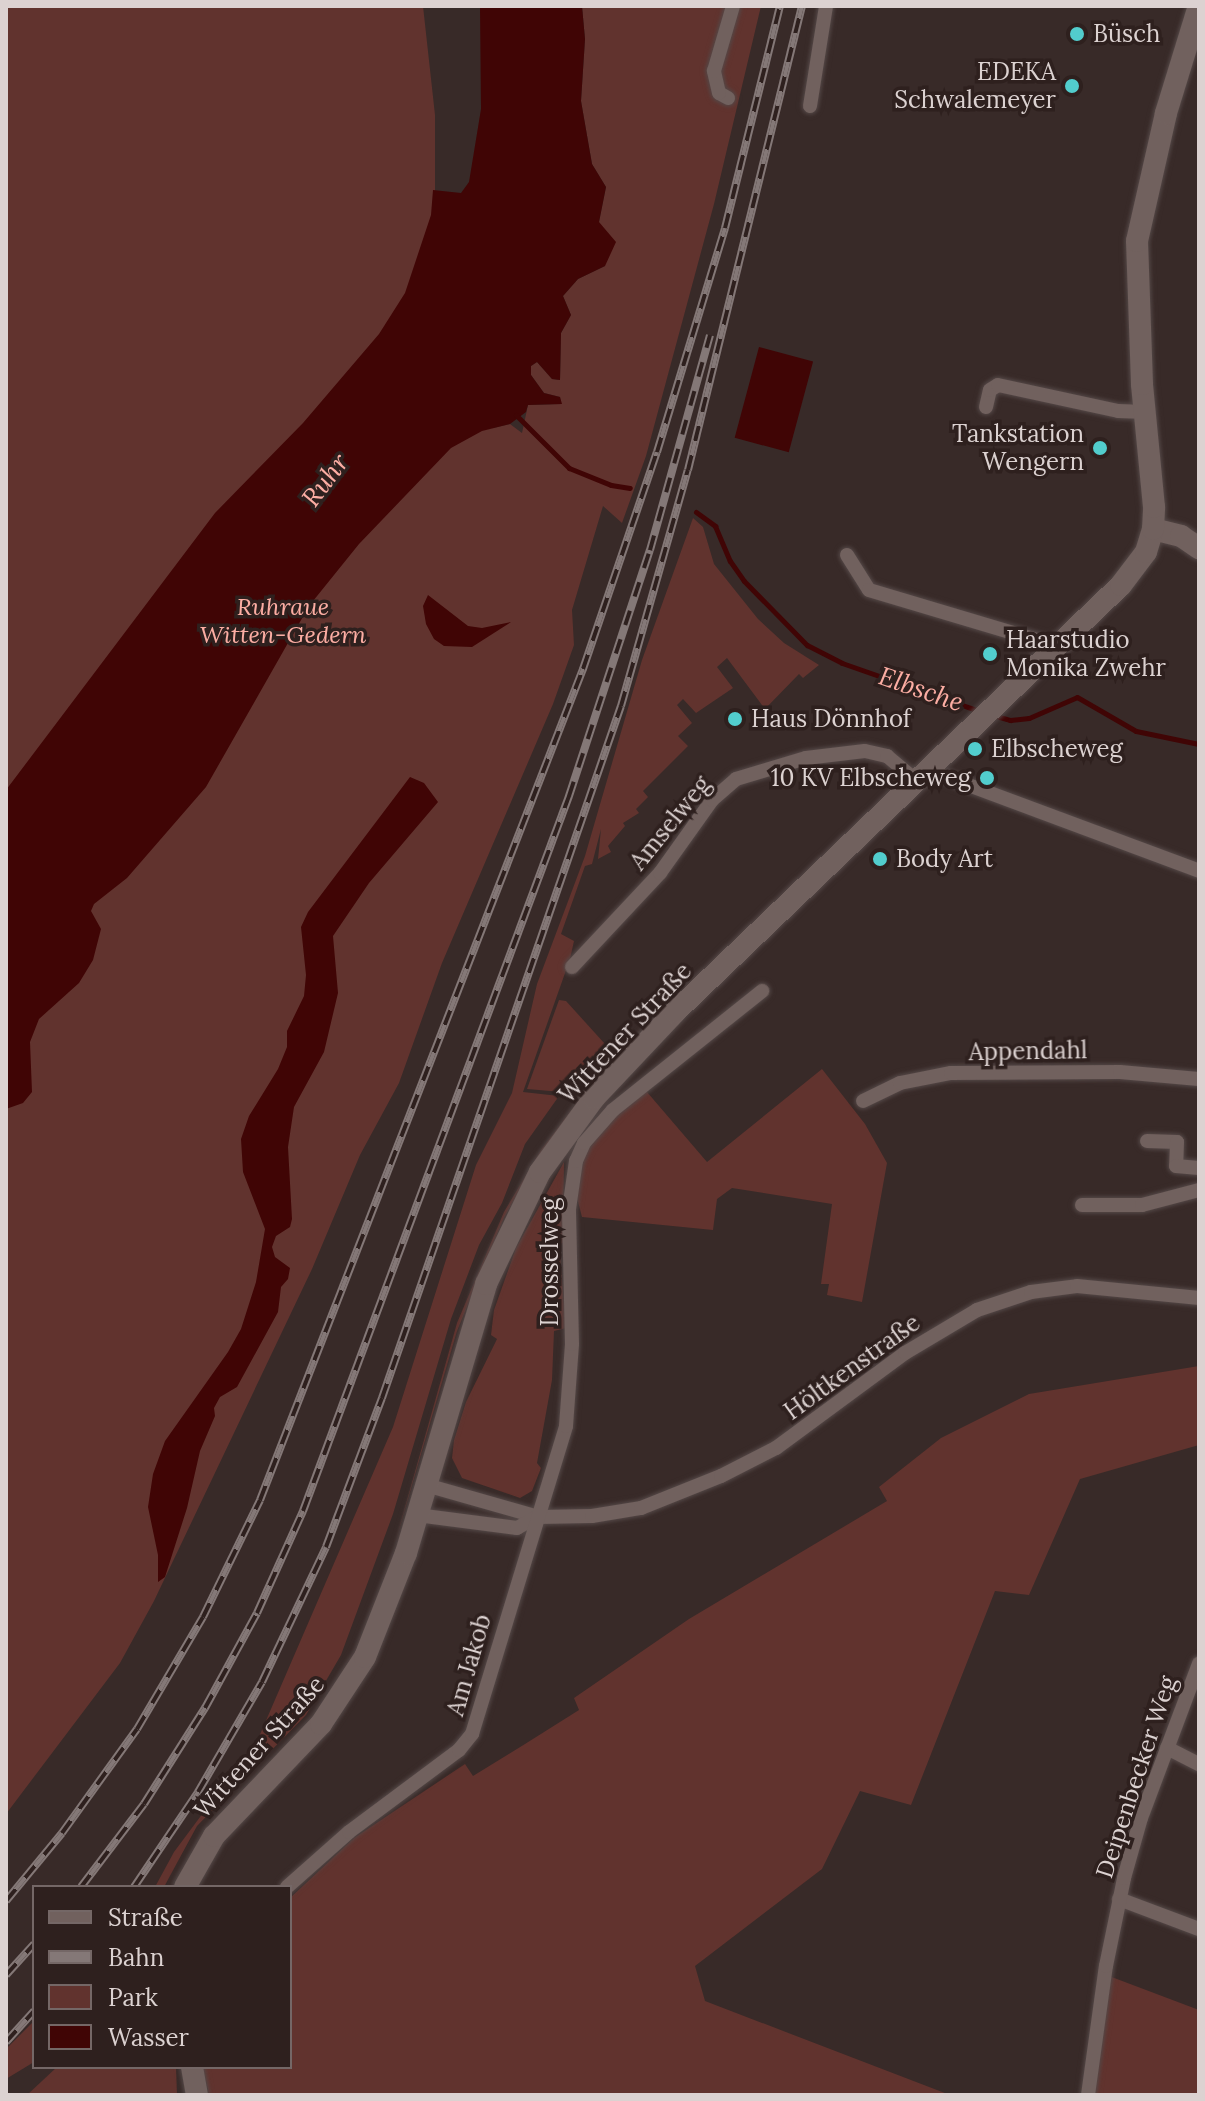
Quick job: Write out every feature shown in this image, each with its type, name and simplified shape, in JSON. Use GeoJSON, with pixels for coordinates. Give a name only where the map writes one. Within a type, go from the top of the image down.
{"type":"FeatureCollection","features":[{"type":"Feature","properties":{"kind":"main road"},"geometry":{"type":"LineString","coordinates":[[1199,6],[1159,140],[1137,241],[1153,529],[1181,536],[1199,548]]}},
{"type":"Feature","properties":{"kind":"main road","name":"Wittener Straße"},"geometry":{"type":"LineString","coordinates":[[186,1885],[214,1836],[313,1733],[349,1684],[385,1614],[486,1284],[540,1172],[594,1098],[637,1052],[1132,573],[1146,552],[1153,529]]}},
{"type":"Feature","properties":{"kind":"main road"},"geometry":{"type":"LineString","coordinates":[[192,2069],[197,2095]]}},
{"type":"Feature","properties":{"kind":"street"},"geometry":{"type":"LineString","coordinates":[[728,98],[719,93],[714,71],[733,6]]}},
{"type":"Feature","properties":{"kind":"street"},"geometry":{"type":"LineString","coordinates":[[810,106],[826,6]]}},
{"type":"Feature","properties":{"kind":"street"},"geometry":{"type":"LineString","coordinates":[[986,407],[990,390],[998,385],[1118,411],[1145,412]]}},
{"type":"Feature","properties":{"kind":"street"},"geometry":{"type":"LineString","coordinates":[[847,555],[869,590],[1057,646]]}},
{"type":"Feature","properties":{"kind":"street","name":"Amselweg"},"geometry":{"type":"LineString","coordinates":[[572,967],[660,873],[712,800],[736,779],[806,758],[865,751],[887,756],[923,776]]}},
{"type":"Feature","properties":{"kind":"street"},"geometry":{"type":"LineString","coordinates":[[923,776],[1199,871]]}},
{"type":"Feature","properties":{"kind":"street","name":"Drosselweg"},"geometry":{"type":"LineString","coordinates":[[538,1517],[562,1444],[568,1407],[572,1344],[569,1209],[576,1161],[584,1143],[641,1085],[762,991]]}},
{"type":"Feature","properties":{"kind":"street","name":"Appendahl"},"geometry":{"type":"LineString","coordinates":[[863,1101],[900,1083],[951,1073],[1120,1072],[1199,1079]]}},
{"type":"Feature","properties":{"kind":"street"},"geometry":{"type":"LineString","coordinates":[[1147,1141],[1177,1142],[1176,1166],[1199,1168]]}},
{"type":"Feature","properties":{"kind":"street"},"geometry":{"type":"LineString","coordinates":[[1082,1205],[1142,1205],[1199,1190]]}},
{"type":"Feature","properties":{"kind":"street","name":"Höltkenstraße"},"geometry":{"type":"LineString","coordinates":[[426,1485],[538,1517],[592,1516],[641,1508],[721,1476],[806,1429],[947,1325],[996,1303],[1047,1289],[1077,1286],[1199,1298]]}},
{"type":"Feature","properties":{"kind":"street","name":"Höltkenstraße"},"geometry":{"type":"LineString","coordinates":[[417,1515],[517,1528],[538,1517]]}},
{"type":"Feature","properties":{"kind":"street","name":"Am Jakob"},"geometry":{"type":"LineString","coordinates":[[289,1885],[349,1832],[459,1750],[472,1734],[538,1517]]}},
{"type":"Feature","properties":{"kind":"street","name":"Deipenbecker Weg"},"geometry":{"type":"LineString","coordinates":[[1088,2095],[1119,1899],[1141,1818],[1199,1664]]}},
{"type":"Feature","properties":{"kind":"street"},"geometry":{"type":"LineString","coordinates":[[1167,1748],[1199,1764]]}},
{"type":"Feature","properties":{"kind":"street"},"geometry":{"type":"LineString","coordinates":[[1119,1899],[1199,1929]]}},
{"type":"Feature","properties":{"kind":"green space","name":"Ruhraue Witten-Gedern"},"geometry":{"type":"Polygon","coordinates":[[[6,6],[423,6],[435,115],[435,215],[493,428],[510,424],[522,433],[528,405],[561,404],[560,397],[544,393],[531,375],[531,366],[537,362],[552,379],[560,380],[561,333],[571,315],[563,296],[578,279],[605,266],[599,222],[606,187],[592,164],[581,101],[585,39],[582,6],[761,6],[714,204],[646,456],[622,523],[603,506],[572,610],[574,645],[553,704],[442,963],[399,1083],[360,1155],[312,1269],[154,1601],[120,1663],[6,1814],[6,6]]]}},
{"type":"Feature","properties":{"kind":"green space"},"geometry":{"type":"Polygon","coordinates":[[[693,518],[703,527],[714,564],[758,619],[784,643],[819,665],[803,678],[799,674],[765,709],[727,658],[717,667],[733,688],[696,713],[683,699],[677,705],[692,723],[678,736],[688,746],[643,791],[648,797],[636,809],[639,813],[623,823],[625,826],[608,846],[611,852],[598,859],[601,829],[592,864],[585,866],[561,934],[574,941],[570,959],[523,1092],[559,1096],[525,1144],[502,1203],[479,1245],[451,1319],[393,1514],[341,1655],[306,1715],[197,1826],[165,1885],[156,1885],[174,1852],[258,1739],[393,1427],[476,1165],[512,1093],[537,984],[585,856],[642,660],[693,518]]]}},
{"type":"Feature","properties":{"kind":"green space"},"geometry":{"type":"Polygon","coordinates":[[[701,972],[535,1163],[504,1218],[457,1331],[395,1543],[457,1323],[504,1212],[541,1150],[588,1088],[701,972]]]}},
{"type":"Feature","properties":{"kind":"green space"},"geometry":{"type":"Polygon","coordinates":[[[559,1000],[566,1001],[605,1044],[562,1092],[527,1089],[559,1000]]]}},
{"type":"Feature","properties":{"kind":"green space"},"geometry":{"type":"Polygon","coordinates":[[[822,1069],[865,1124],[887,1163],[862,1302],[827,1295],[829,1284],[821,1284],[832,1204],[732,1188],[717,1199],[713,1230],[582,1217],[577,1198],[586,1142],[641,1085],[707,1162],[822,1069]]]}},
{"type":"Feature","properties":{"kind":"green space"},"geometry":{"type":"Polygon","coordinates":[[[564,1162],[563,1243],[559,1244],[566,1328],[554,1331],[552,1380],[537,1463],[541,1468],[532,1491],[520,1498],[462,1478],[452,1458],[454,1440],[466,1402],[497,1339],[491,1335],[494,1310],[516,1248],[564,1162]]]}},
{"type":"Feature","properties":{"kind":"green space"},"geometry":{"type":"Polygon","coordinates":[[[1199,1366],[1199,1445],[1080,1479],[1029,1595],[995,1591],[911,1805],[860,1791],[822,1869],[695,1966],[705,2001],[950,2095],[209,2095],[203,2069],[292,2069],[292,1896],[354,1838],[465,1764],[473,1776],[579,1710],[574,1698],[689,1619],[887,1501],[879,1487],[941,1438],[1029,1394],[1199,1366]]]}},
{"type":"Feature","properties":{"kind":"green space"},"geometry":{"type":"Polygon","coordinates":[[[1109,1976],[1199,2010],[1199,2095],[1093,2095],[1109,1976]]]}},
{"type":"Feature","properties":{"kind":"green space"},"geometry":{"type":"Polygon","coordinates":[[[32,2023],[32,2063],[6,2079],[6,2049],[32,2023]]]}},
{"type":"Feature","properties":{"kind":"green space"},"geometry":{"type":"Polygon","coordinates":[[[55,2069],[176,2069],[177,2095],[27,2095],[55,2069]]]}},
{"type":"Feature","properties":{"kind":"water","name":"Ruhr"},"geometry":{"type":"Polygon","coordinates":[[[480,6],[582,6],[585,39],[581,101],[592,164],[606,187],[599,222],[616,242],[605,266],[578,279],[563,296],[571,315],[561,333],[560,380],[552,379],[537,362],[531,366],[531,375],[544,393],[560,397],[562,404],[528,405],[526,412],[510,424],[482,431],[451,448],[359,544],[309,606],[206,787],[127,878],[94,904],[91,911],[101,929],[93,960],[79,983],[39,1019],[30,1042],[32,1092],[23,1103],[6,1109],[6,790],[215,513],[303,423],[379,334],[405,293],[431,215],[433,190],[461,193],[469,182],[481,109],[480,6]]]}},
{"type":"Feature","properties":{"kind":"water"},"geometry":{"type":"Polygon","coordinates":[[[759,347],[813,361],[789,452],[735,438],[759,347]]]}},
{"type":"Feature","properties":{"kind":"water"},"geometry":{"type":"Polygon","coordinates":[[[428,595],[468,626],[482,628],[511,622],[472,647],[444,646],[434,639],[426,624],[423,606],[428,595]]]}},
{"type":"Feature","properties":{"kind":"water"},"geometry":{"type":"Polygon","coordinates":[[[410,777],[424,783],[438,802],[369,883],[333,936],[338,993],[324,1052],[294,1107],[288,1147],[292,1219],[290,1227],[276,1236],[272,1247],[275,1257],[290,1268],[288,1279],[281,1287],[278,1312],[237,1387],[220,1397],[214,1408],[215,1416],[200,1451],[187,1508],[165,1577],[158,1582],[158,1555],[148,1507],[153,1474],[165,1441],[241,1329],[256,1282],[265,1229],[243,1172],[241,1139],[249,1116],[278,1069],[287,1047],[287,1031],[304,996],[306,975],[301,927],[308,912],[410,777]]]}},
{"type":"Feature","properties":{"kind":"waterway","name":"Elbsche"},"geometry":{"type":"LineString","coordinates":[[516,415],[569,468],[611,485],[630,488]]}},
{"type":"Feature","properties":{"kind":"waterway","name":"Elbsche"},"geometry":{"type":"LineString","coordinates":[[696,512],[715,526],[730,561],[744,581],[807,645],[842,663],[979,711]]}},
{"type":"Feature","properties":{"kind":"waterway","name":"Elbsche"},"geometry":{"type":"LineString","coordinates":[[996,716],[1010,720],[1029,718],[1077,697],[1136,731],[1199,744]]}},
{"type":"Feature","properties":{"kind":"railway"},"geometry":{"type":"LineString","coordinates":[[6,1901],[62,1833],[137,1729],[203,1617],[260,1500],[583,669],[657,452],[725,228],[780,6]]}},
{"type":"Feature","properties":{"kind":"railway"},"geometry":{"type":"LineString","coordinates":[[135,1885],[198,1792],[262,1682],[326,1547],[382,1398],[621,706],[688,470],[802,6]]}},
{"type":"Feature","properties":{"kind":"railway"},"geometry":{"type":"LineString","coordinates":[[83,1885],[144,1804],[205,1708],[257,1613],[303,1511],[569,796],[650,550],[710,335]]}},
{"type":"Feature","properties":{"kind":"railway"},"geometry":{"type":"LineString","coordinates":[[6,1975],[32,1946]]}},
{"type":"Feature","properties":{"kind":"railway"},"geometry":{"type":"LineString","coordinates":[[6,2042],[32,2013]]}},
{"type":"Feature","properties":{"kind":"place","name":"Büsch"},"geometry":{"type":"Point","coordinates":[1077,34]}},
{"type":"Feature","properties":{"kind":"place","name":"EDEKA Schwalemeyer"},"geometry":{"type":"Point","coordinates":[1072,86]}},
{"type":"Feature","properties":{"kind":"place","name":"Tankstation Wengern"},"geometry":{"type":"Point","coordinates":[1100,448]}},
{"type":"Feature","properties":{"kind":"place","name":"Haarstudio Monika Zwehr"},"geometry":{"type":"Point","coordinates":[990,654]}},
{"type":"Feature","properties":{"kind":"place","name":"Haus Dönnhof"},"geometry":{"type":"Point","coordinates":[735,719]}},
{"type":"Feature","properties":{"kind":"place","name":"Elbscheweg"},"geometry":{"type":"Point","coordinates":[975,749]}},
{"type":"Feature","properties":{"kind":"place","name":"10 KV Elbscheweg"},"geometry":{"type":"Point","coordinates":[987,778]}},
{"type":"Feature","properties":{"kind":"place","name":"Body Art"},"geometry":{"type":"Point","coordinates":[880,859]}}]}
